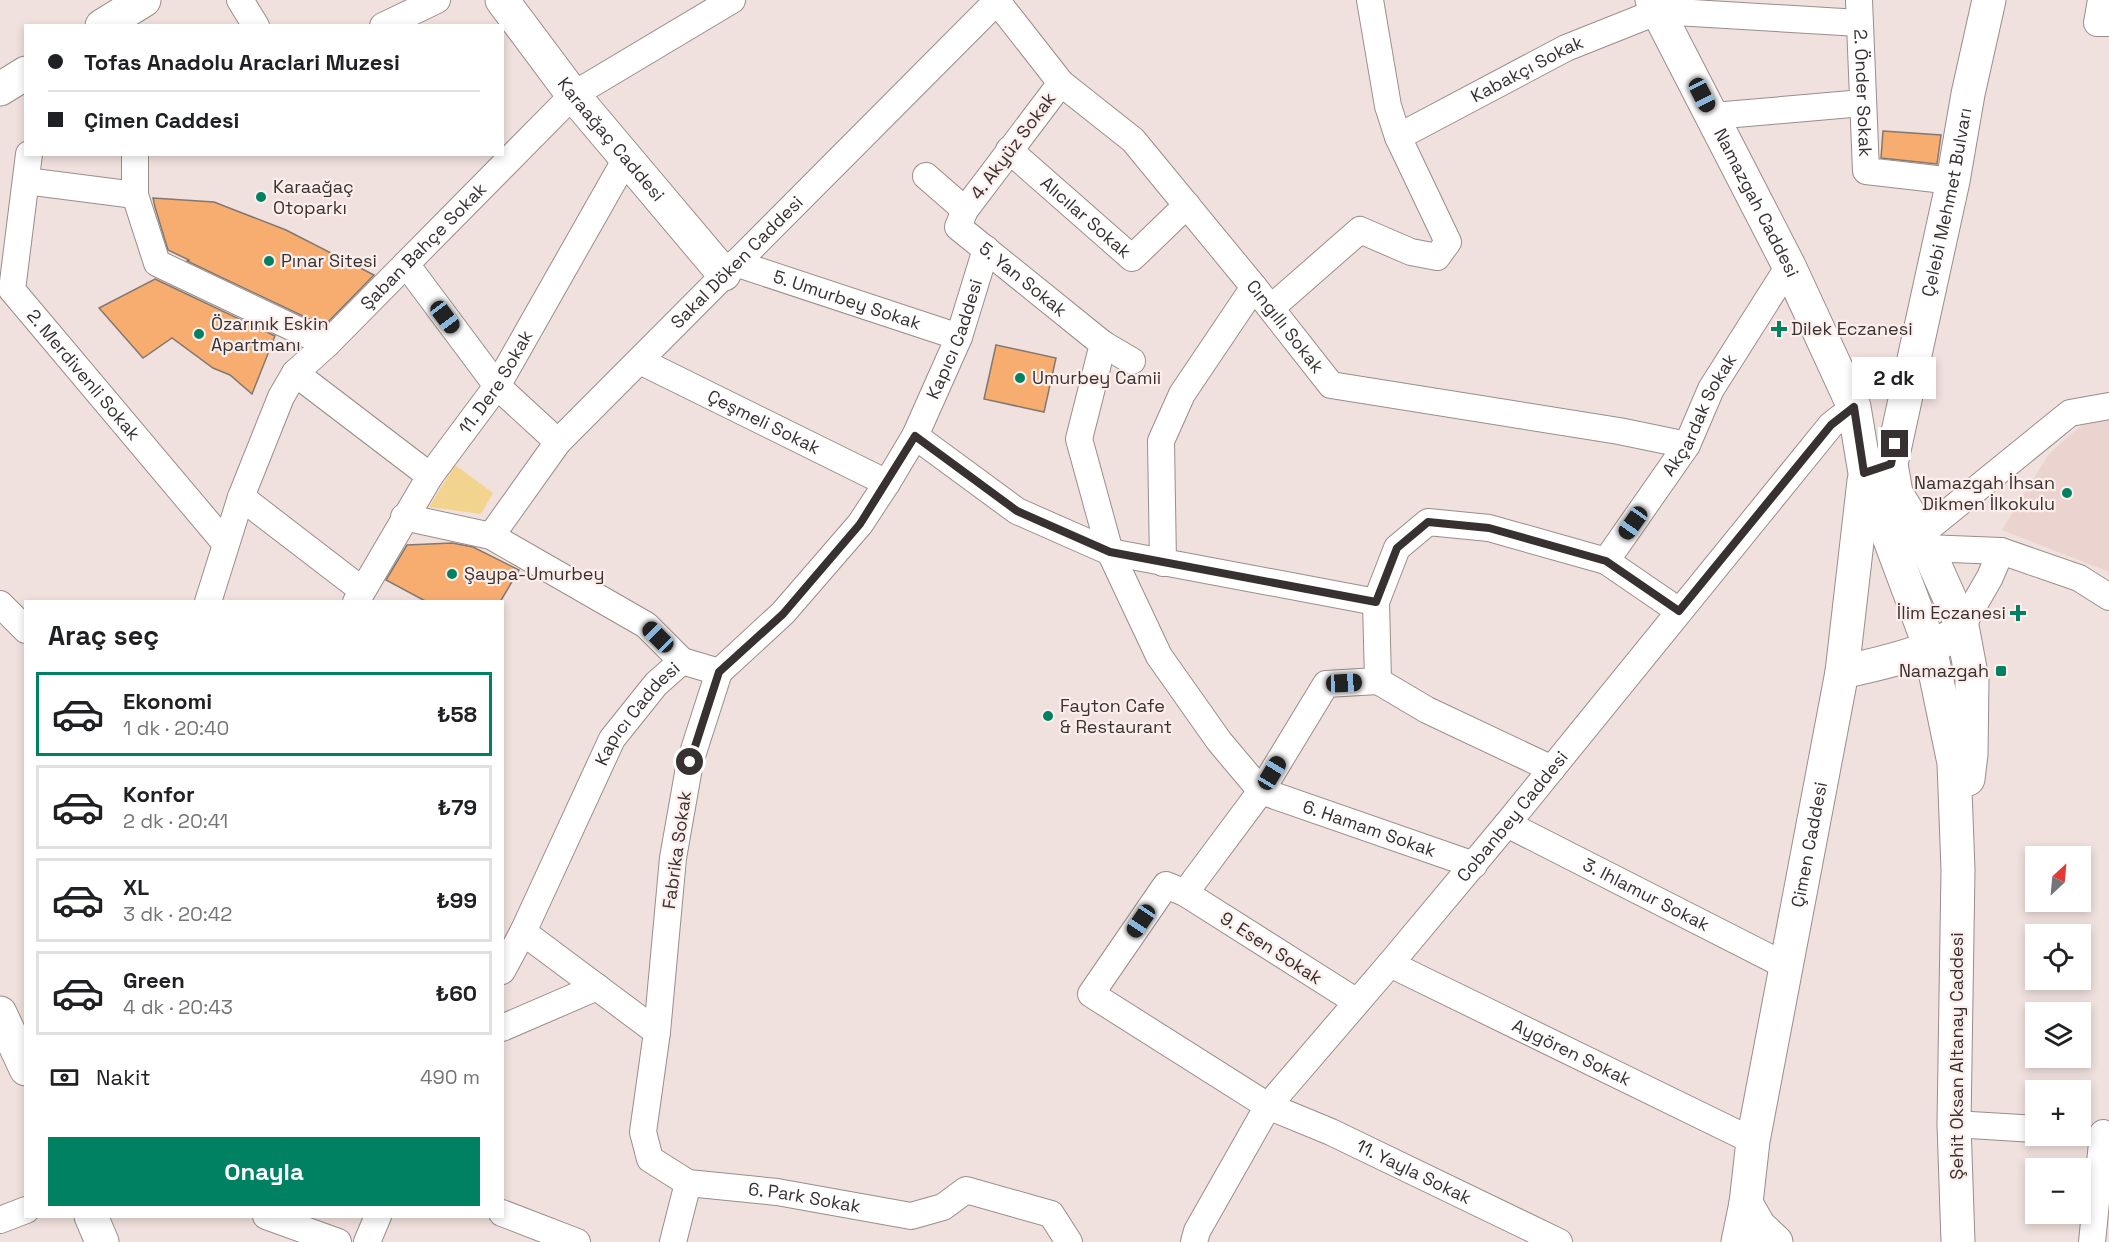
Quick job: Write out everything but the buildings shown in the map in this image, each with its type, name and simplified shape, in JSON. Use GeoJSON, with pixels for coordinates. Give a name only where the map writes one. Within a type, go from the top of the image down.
{"type":"FeatureCollection","features":[{"type":"Feature","properties":{"kind":"main road","name":"Karaağaç Caddesi"},"geometry":{"type":"LineString","coordinates":[[502,0],[573,95],[730,269]]}},
{"type":"Feature","properties":{"kind":"main road","name":"Çelebi Mehmet Bulvarı"},"geometry":{"type":"LineString","coordinates":[[1903,404],[1953,181],[1968,94],[1989,0]]}},
{"type":"Feature","properties":{"kind":"main road","name":"Namazgah Caddesi"},"geometry":{"type":"LineString","coordinates":[[1656,5],[1790,266],[1854,407]]}},
{"type":"Feature","properties":{"kind":"main road"},"geometry":{"type":"LineString","coordinates":[[0,89],[24,74]]}},
{"type":"Feature","properties":{"kind":"main road","name":"Şehit Oksan Altanay Caddesi"},"geometry":{"type":"LineString","coordinates":[[1878,469],[1903,404]]}},
{"type":"Feature","properties":{"kind":"main road","name":"Şehit Oksan Altanay Caddesi"},"geometry":{"type":"LineString","coordinates":[[1854,407],[1878,469],[1930,647],[1954,763],[1958,870],[1954,1124],[1958,1242]]}},
{"type":"Feature","properties":{"kind":"main road","name":"Şehit Oksan Altanay Caddesi"},"geometry":{"type":"LineString","coordinates":[[1878,469],[1896,493],[1924,541],[1962,626],[1972,679],[1971,754],[1958,870]]}},
{"type":"Feature","properties":{"kind":"main road","name":"Çimen Caddesi"},"geometry":{"type":"LineString","coordinates":[[1738,1242],[1746,1203],[1753,1141],[1878,469]]}},
{"type":"Feature","properties":{"kind":"main road"},"geometry":{"type":"LineString","coordinates":[[1842,672],[1930,647],[1945,640],[1962,626]]}},
{"type":"Feature","properties":{"kind":"main road"},"geometry":{"type":"LineString","coordinates":[[0,1013],[24,1065]]}},
{"type":"Feature","properties":{"kind":"main road"},"geometry":{"type":"LineString","coordinates":[[1746,1203],[1759,1226],[1776,1242]]}},
{"type":"Feature","properties":{"kind":"main road"},"geometry":{"type":"LineString","coordinates":[[93,1218],[102,1242]]}},
{"type":"Feature","properties":{"kind":"street"},"geometry":{"type":"LineString","coordinates":[[240,0],[255,24]]}},
{"type":"Feature","properties":{"kind":"street"},"geometry":{"type":"LineString","coordinates":[[387,24],[437,0]]}},
{"type":"Feature","properties":{"kind":"street","name":"Şaban Bahçe Sokak"},"geometry":{"type":"LineString","coordinates":[[209,600],[241,497],[281,397],[295,373],[327,344],[573,95],[732,0]]}},
{"type":"Feature","properties":{"kind":"street"},"geometry":{"type":"LineString","coordinates":[[1271,308],[1360,230],[1411,252],[1437,256],[1448,242],[1398,137],[1388,105],[1370,0]]}},
{"type":"Feature","properties":{"kind":"street"},"geometry":{"type":"LineString","coordinates":[[2101,0],[2097,23],[2109,23]]}},
{"type":"Feature","properties":{"kind":"street","name":"Cıngıllı Sokak"},"geometry":{"type":"LineString","coordinates":[[997,1],[1061,83],[1132,140],[1271,308],[1330,385],[1619,431],[1687,445]]}},
{"type":"Feature","properties":{"kind":"street","name":"Sakal Döken Caddesi"},"geometry":{"type":"LineString","coordinates":[[491,536],[558,442],[997,1]]}},
{"type":"Feature","properties":{"kind":"street"},"geometry":{"type":"LineString","coordinates":[[1656,5],[1859,11]]}},
{"type":"Feature","properties":{"kind":"street","name":"Kabakçı Sokak"},"geometry":{"type":"LineString","coordinates":[[1398,137],[1566,48],[1656,5]]}},
{"type":"Feature","properties":{"kind":"street","name":"2. Önder Sokak"},"geometry":{"type":"LineString","coordinates":[[1859,11],[1866,171],[1953,181]]}},
{"type":"Feature","properties":{"kind":"street","name":"4. Akyüz Sokak"},"geometry":{"type":"LineString","coordinates":[[965,210],[1061,83]]}},
{"type":"Feature","properties":{"kind":"street"},"geometry":{"type":"LineString","coordinates":[[1713,116],[1863,104]]}},
{"type":"Feature","properties":{"kind":"street","name":"Alıcılar Sokak"},"geometry":{"type":"LineString","coordinates":[[1009,150],[1132,258],[1187,205]]}},
{"type":"Feature","properties":{"kind":"street","name":"2. Merdivenli Sokak"},"geometry":{"type":"LineString","coordinates":[[29,156],[26,181],[4,290],[225,543]]}},
{"type":"Feature","properties":{"kind":"street"},"geometry":{"type":"LineString","coordinates":[[135,156],[135,195],[157,263],[327,344]]}},
{"type":"Feature","properties":{"kind":"street","name":"11. Dere Sokak"},"geometry":{"type":"LineString","coordinates":[[359,596],[430,476],[497,387],[627,157]]}},
{"type":"Feature","properties":{"kind":"street"},"geometry":{"type":"LineString","coordinates":[[927,176],[965,210]]}},
{"type":"Feature","properties":{"kind":"street"},"geometry":{"type":"LineString","coordinates":[[26,181],[135,195]]}},
{"type":"Feature","properties":{"kind":"street","name":"5. Yan Sokak"},"geometry":{"type":"LineString","coordinates":[[965,210],[958,227],[1103,344],[1132,361]]}},
{"type":"Feature","properties":{"kind":"street","name":"Kapıcı Caddesi"},"geometry":{"type":"LineString","coordinates":[[504,967],[523,932],[612,739],[656,684],[682,661],[719,672],[783,614],[860,524],[915,436],[959,337],[986,249]]}},
{"type":"Feature","properties":{"kind":"street"},"geometry":{"type":"LineString","coordinates":[[406,264],[497,387],[558,442]]}},
{"type":"Feature","properties":{"kind":"street","name":"Akçardak Sokak"},"geometry":{"type":"LineString","coordinates":[[1606,561],[1687,445],[1711,389],[1790,266]]}},
{"type":"Feature","properties":{"kind":"street","name":"5. Umurbey Sokak"},"geometry":{"type":"LineString","coordinates":[[730,269],[959,337]]}},
{"type":"Feature","properties":{"kind":"street"},"geometry":{"type":"LineString","coordinates":[[1163,562],[1161,441],[1182,394],[1254,287]]}},
{"type":"Feature","properties":{"kind":"street"},"geometry":{"type":"LineString","coordinates":[[1103,344],[1079,439],[1110,552],[1158,656],[1219,741],[1261,791]]}},
{"type":"Feature","properties":{"kind":"street","name":"Çeşmeli Sokak"},"geometry":{"type":"LineString","coordinates":[[640,361],[887,483]]}},
{"type":"Feature","properties":{"kind":"street"},"geometry":{"type":"LineString","coordinates":[[295,373],[430,476]]}},
{"type":"Feature","properties":{"kind":"street"},"geometry":{"type":"LineString","coordinates":[[1924,541],[2070,413],[2109,406]]}},
{"type":"Feature","properties":{"kind":"street","name":"Cobanbey Caddesi"},"geometry":{"type":"LineString","coordinates":[[1202,1238],[1268,1106],[1507,824],[1831,425],[1854,407]]}},
{"type":"Feature","properties":{"kind":"street"},"geometry":{"type":"LineString","coordinates":[[915,436],[1017,511],[1110,552],[1376,602]]}},
{"type":"Feature","properties":{"kind":"street"},"geometry":{"type":"LineString","coordinates":[[241,497],[359,596]]}},
{"type":"Feature","properties":{"kind":"street"},"geometry":{"type":"LineString","coordinates":[[404,517],[491,536],[646,624],[682,661]]}},
{"type":"Feature","properties":{"kind":"street"},"geometry":{"type":"LineString","coordinates":[[1378,681],[1376,602],[1397,548],[1428,522],[1489,528],[1606,561],[1679,611]]}},
{"type":"Feature","properties":{"kind":"street"},"geometry":{"type":"LineString","coordinates":[[1924,541],[2001,551],[2079,578],[2109,597]]}},
{"type":"Feature","properties":{"kind":"street"},"geometry":{"type":"LineString","coordinates":[[1962,626],[1990,577],[2001,551]]}},
{"type":"Feature","properties":{"kind":"street"},"geometry":{"type":"LineString","coordinates":[[0,604],[24,628]]}},
{"type":"Feature","properties":{"kind":"street","name":"Fabrika Sokak"},"geometry":{"type":"LineString","coordinates":[[657,1032],[675,847],[690,762],[719,672]]}},
{"type":"Feature","properties":{"kind":"street"},"geometry":{"type":"LineString","coordinates":[[1185,893],[1261,791],[1326,684],[1378,681],[1427,710],[1552,769]]}},
{"type":"Feature","properties":{"kind":"street","name":"6. Hamam Sokak"},"geometry":{"type":"LineString","coordinates":[[1261,791],[1473,865]]}},
{"type":"Feature","properties":{"kind":"street","name":"3. Ihlamur Sokak"},"geometry":{"type":"LineString","coordinates":[[1507,824],[1786,966]]}},
{"type":"Feature","properties":{"kind":"street","name":"11. Yayla Sokak"},"geometry":{"type":"LineString","coordinates":[[1185,893],[1166,885],[1091,994],[1268,1106],[1331,1132],[1559,1242]]}},
{"type":"Feature","properties":{"kind":"street","name":"9. Esen Sokak"},"geometry":{"type":"LineString","coordinates":[[1185,893],[1356,1002]]}},
{"type":"Feature","properties":{"kind":"street"},"geometry":{"type":"LineString","coordinates":[[523,932],[657,1032]]}},
{"type":"Feature","properties":{"kind":"street","name":"Aygören Sokak"},"geometry":{"type":"LineString","coordinates":[[1390,964],[1753,1141]]}},
{"type":"Feature","properties":{"kind":"street"},"geometry":{"type":"LineString","coordinates":[[504,1027],[597,987]]}},
{"type":"Feature","properties":{"kind":"street","name":"6. Park Sokak"},"geometry":{"type":"LineString","coordinates":[[657,1032],[643,1132],[650,1159],[688,1183],[777,1192],[911,1216],[943,1207],[966,1190],[1051,1214],[1069,1242]]}},
{"type":"Feature","properties":{"kind":"street"},"geometry":{"type":"LineString","coordinates":[[1954,1124],[2025,1128]]}},
{"type":"Feature","properties":{"kind":"street"},"geometry":{"type":"LineString","coordinates":[[2092,1242],[2098,1132]]}},
{"type":"Feature","properties":{"kind":"street"},"geometry":{"type":"LineString","coordinates":[[673,1242],[688,1183]]}},
{"type":"Feature","properties":{"kind":"street"},"geometry":{"type":"LineString","coordinates":[[0,1220],[24,1211]]}},
{"type":"Feature","properties":{"kind":"street"},"geometry":{"type":"LineString","coordinates":[[504,1213],[577,1242]]}},
{"type":"Feature","properties":{"kind":"street"},"geometry":{"type":"LineString","coordinates":[[272,1218],[338,1242]]}},
{"type":"Feature","properties":{"kind":"street"},"geometry":{"type":"LineString","coordinates":[[367,1242],[377,1218]]}},
{"type":"Feature","properties":{"kind":"shaded area","name":"Namazgah İhsan Dikmen İlkokulu"},"geometry":{"type":"Polygon","coordinates":[[[2109,419],[2109,572],[2002,530],[2048,455],[2085,422],[2109,419]]]}},
{"type":"Feature","properties":{"kind":"shaded area"},"geometry":{"type":"Polygon","coordinates":[[[455,465],[493,493],[481,514],[429,507],[455,465]]]}},
{"type":"Feature","properties":{"kind":"place","name":"Karaağaç Otoparkı"},"geometry":{"type":"Point","coordinates":[261,197]}},
{"type":"Feature","properties":{"kind":"place","name":"Pınar Sitesi"},"geometry":{"type":"Point","coordinates":[269,261]}},
{"type":"Feature","properties":{"kind":"place","name":"Dilek Eczanesi"},"geometry":{"type":"Point","coordinates":[1779,329]}},
{"type":"Feature","properties":{"kind":"place","name":"Özarınık Eskin Apartmanı"},"geometry":{"type":"Point","coordinates":[199,334]}},
{"type":"Feature","properties":{"kind":"place","name":"Umurbey Camii"},"geometry":{"type":"Point","coordinates":[1020,378]}},
{"type":"Feature","properties":{"kind":"place","name":"Namazgah İhsan Dikmen İlkokulu"},"geometry":{"type":"Point","coordinates":[2067,493]}},
{"type":"Feature","properties":{"kind":"place","name":"Şaypa-Umurbey"},"geometry":{"type":"Point","coordinates":[452,574]}},
{"type":"Feature","properties":{"kind":"place","name":"İlim Eczanesi"},"geometry":{"type":"Point","coordinates":[2018,613]}},
{"type":"Feature","properties":{"kind":"place","name":"Namazgah"},"geometry":{"type":"Point","coordinates":[2001,671]}},
{"type":"Feature","properties":{"kind":"place","name":"Fayton Cafe & Restaurant"},"geometry":{"type":"Point","coordinates":[1048,716]}},
{"type":"Feature","properties":{"kind":"route"},"geometry":{"type":"LineString","coordinates":[[690,762],[719,672],[783,614],[860,524],[915,436],[1017,511],[1110,552],[1376,602],[1397,548],[1428,522],[1489,528],[1606,561],[1679,611],[1831,425],[1854,407],[1864,473],[1891,464],[1895,444]]}}]}
